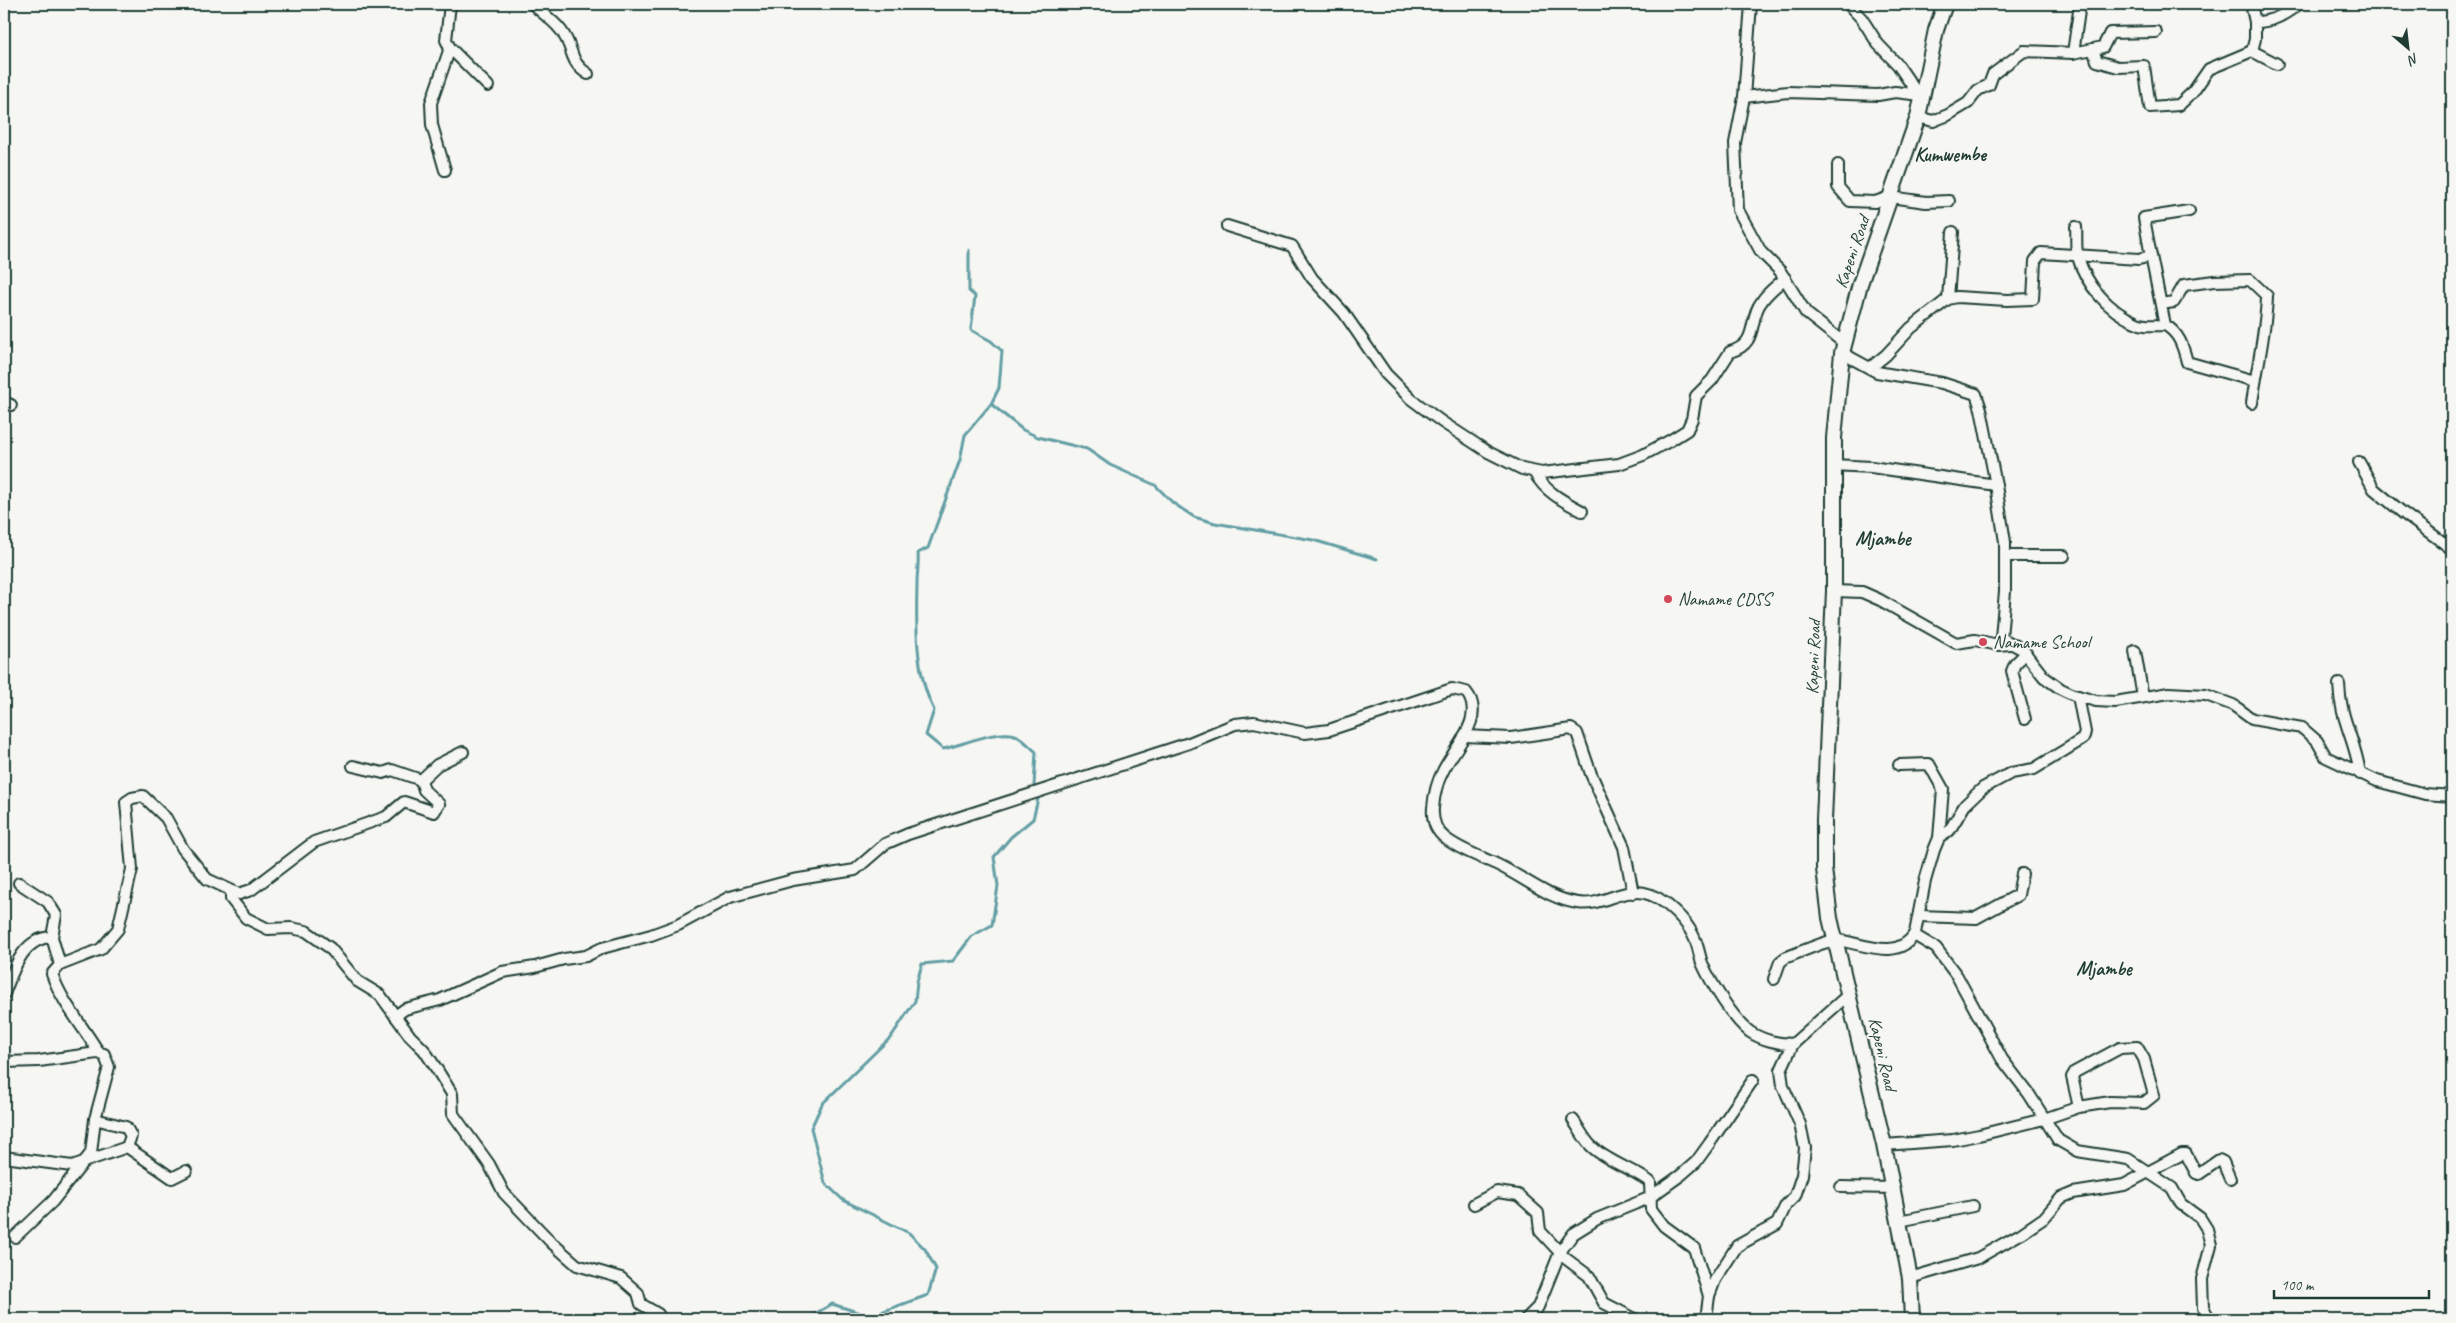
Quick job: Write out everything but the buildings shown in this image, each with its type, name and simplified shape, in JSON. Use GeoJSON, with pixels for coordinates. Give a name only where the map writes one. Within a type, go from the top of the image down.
{"type":"FeatureCollection","features":[{"type":"Feature","properties":{"kind":"main road","name":"Kapeni Road"},"geometry":{"type":"LineString","coordinates":[[1912,1319],[1910,1278],[1893,1188],[1835,940],[1826,890],[1824,845],[1834,591],[1833,465],[1837,387],[1843,348],[1860,284],[1918,117],[1919,94],[1945,4]]}},
{"type":"Feature","properties":{"kind":"street"},"geometry":{"type":"LineString","coordinates":[[450,4],[446,40],[450,48],[488,86]]}},
{"type":"Feature","properties":{"kind":"street"},"geometry":{"type":"LineString","coordinates":[[533,4],[555,23],[564,34],[572,50],[575,64],[588,74]]}},
{"type":"Feature","properties":{"kind":"street"},"geometry":{"type":"LineString","coordinates":[[1751,4],[1744,97],[1734,143],[1738,210],[1761,252],[1785,278],[1806,313],[1843,348],[1870,368],[1898,376],[1942,383],[1976,394],[1980,404],[1996,485],[2006,556],[2002,640],[2026,652],[2044,677],[2061,689],[2078,696],[2096,701],[2115,702],[2169,693],[2200,693],[2233,705],[2252,719],[2302,728],[2317,741],[2326,758],[2360,774],[2388,785],[2425,794],[2452,796]]}},
{"type":"Feature","properties":{"kind":"street"},"geometry":{"type":"LineString","coordinates":[[1848,4],[1862,19],[1878,44],[1898,65],[1919,94]]}},
{"type":"Feature","properties":{"kind":"street"},"geometry":{"type":"LineString","coordinates":[[2073,53],[2081,4]]}},
{"type":"Feature","properties":{"kind":"street"},"geometry":{"type":"LineString","coordinates":[[2251,4],[2255,22],[2255,39],[2252,51]]}},
{"type":"Feature","properties":{"kind":"street"},"geometry":{"type":"LineString","coordinates":[[2255,22],[2266,22],[2282,17],[2299,4]]}},
{"type":"Feature","properties":{"kind":"street"},"geometry":{"type":"LineString","coordinates":[[1918,117],[1932,121],[1948,115],[1968,103],[1978,93],[1978,90],[1989,85],[1993,74],[2021,52],[2073,53],[2103,47],[2110,33],[2156,32]]}},
{"type":"Feature","properties":{"kind":"street"},"geometry":{"type":"LineString","coordinates":[[445,170],[432,125],[431,103],[450,48]]}},
{"type":"Feature","properties":{"kind":"street"},"geometry":{"type":"LineString","coordinates":[[2093,49],[2097,61],[2118,67],[2144,66],[2150,108],[2179,105],[2192,92],[2209,69],[2252,51]]}},
{"type":"Feature","properties":{"kind":"street"},"geometry":{"type":"LineString","coordinates":[[2252,51],[2277,64]]}},
{"type":"Feature","properties":{"kind":"street"},"geometry":{"type":"LineString","coordinates":[[1744,97],[1788,92],[1878,95],[1895,92],[1919,94]]}},
{"type":"Feature","properties":{"kind":"street"},"geometry":{"type":"LineString","coordinates":[[1838,165],[1838,187],[1850,201],[1875,202],[1890,197],[1926,202],[1949,201]]}},
{"type":"Feature","properties":{"kind":"street"},"geometry":{"type":"LineString","coordinates":[[2165,325],[2144,218],[2189,211]]}},
{"type":"Feature","properties":{"kind":"street"},"geometry":{"type":"LineString","coordinates":[[1228,226],[1292,246],[1312,278],[1344,313],[1386,374],[1411,399],[1488,452],[1522,469],[1534,472],[1572,471],[1619,464],[1643,455],[1687,430],[1692,420],[1696,396],[1712,380],[1730,352],[1740,349],[1750,338],[1761,301],[1785,278]]}},
{"type":"Feature","properties":{"kind":"street"},"geometry":{"type":"LineString","coordinates":[[2076,227],[2077,255],[2084,274],[2093,289],[2110,305],[2135,322],[2147,325],[2165,325],[2175,330],[2183,346],[2187,362],[2255,381]]}},
{"type":"Feature","properties":{"kind":"street"},"geometry":{"type":"LineString","coordinates":[[1948,299],[1953,232]]}},
{"type":"Feature","properties":{"kind":"street"},"geometry":{"type":"LineString","coordinates":[[1870,368],[1886,355],[1911,328],[1948,299],[1957,297],[2007,300],[2033,299],[2035,261],[2044,252],[2138,259],[2151,256]]}},
{"type":"Feature","properties":{"kind":"street"},"geometry":{"type":"LineString","coordinates":[[2161,304],[2174,302],[2184,285],[2250,280],[2267,296],[2266,324],[2252,403]]}},
{"type":"Feature","properties":{"kind":"street"},"geometry":{"type":"LineString","coordinates":[[2359,462],[2374,489],[2436,539],[2452,549]]}},
{"type":"Feature","properties":{"kind":"street"},"geometry":{"type":"LineString","coordinates":[[1833,465],[1871,466],[1996,485]]}},
{"type":"Feature","properties":{"kind":"street"},"geometry":{"type":"LineString","coordinates":[[1534,472],[1541,484],[1560,499],[1582,511]]}},
{"type":"Feature","properties":{"kind":"street"},"geometry":{"type":"LineString","coordinates":[[2006,556],[2064,556]]}},
{"type":"Feature","properties":{"kind":"street"},"geometry":{"type":"LineString","coordinates":[[1834,591],[1862,592],[1880,600],[1956,643],[1975,640],[1998,645],[2011,644]]}},
{"type":"Feature","properties":{"kind":"street"},"geometry":{"type":"LineString","coordinates":[[2135,651],[2143,697]]}},
{"type":"Feature","properties":{"kind":"street"},"geometry":{"type":"LineString","coordinates":[[2025,719],[2012,671],[2015,664],[2026,652]]}},
{"type":"Feature","properties":{"kind":"street"},"geometry":{"type":"LineString","coordinates":[[2339,684],[2340,705],[2358,757],[2360,774]]}},
{"type":"Feature","properties":{"kind":"street"},"geometry":{"type":"LineString","coordinates":[[395,1016],[405,1008],[440,1000],[502,972],[535,968],[564,959],[586,956],[602,948],[651,935],[678,924],[730,897],[793,880],[855,870],[885,844],[1189,743],[1238,724],[1254,722],[1305,733],[1329,730],[1452,689],[1466,692],[1473,703],[1471,721],[1442,772],[1436,788],[1433,818],[1441,835],[1451,843],[1498,864],[1537,887],[1575,903],[1586,904],[1621,892],[1656,897],[1666,903],[1689,928],[1706,972],[1731,1010],[1750,1032],[1781,1044],[1793,1044]]}},
{"type":"Feature","properties":{"kind":"street"},"geometry":{"type":"LineString","coordinates":[[1939,838],[1948,831],[1965,805],[1983,788],[2011,773],[2034,769],[2083,739],[2085,732],[2078,696]]}},
{"type":"Feature","properties":{"kind":"street"},"geometry":{"type":"LineString","coordinates":[[1464,736],[1511,738],[1571,729],[1577,733],[1591,774],[1624,847],[1633,893]]}},
{"type":"Feature","properties":{"kind":"street"},"geometry":{"type":"LineString","coordinates":[[421,780],[437,765],[463,752]]}},
{"type":"Feature","properties":{"kind":"street"},"geometry":{"type":"LineString","coordinates":[[1774,979],[1780,962],[1785,958],[1835,940],[1858,946],[1882,949],[1900,946],[1914,935],[1929,864],[1939,838],[1943,789],[1929,764],[1899,765]]}},
{"type":"Feature","properties":{"kind":"street"},"geometry":{"type":"LineString","coordinates":[[353,766],[383,773],[392,770],[421,780]]}},
{"type":"Feature","properties":{"kind":"street"},"geometry":{"type":"LineString","coordinates":[[98,1053],[74,1014],[59,995],[52,974],[60,965],[101,949],[118,929],[132,869],[126,802],[132,798],[143,796],[166,818],[183,849],[207,879],[231,892],[239,894],[251,890],[314,842],[386,817],[404,802],[434,812],[439,804],[424,790],[421,780]]}},
{"type":"Feature","properties":{"kind":"street"},"geometry":{"type":"LineString","coordinates":[[1919,916],[1976,918],[2018,895],[2022,874]]}},
{"type":"Feature","properties":{"kind":"street"},"geometry":{"type":"LineString","coordinates":[[19,883],[48,902],[56,915],[52,937],[60,965]]}},
{"type":"Feature","properties":{"kind":"street"},"geometry":{"type":"LineString","coordinates":[[231,892],[231,899],[246,918],[268,929],[291,928],[306,932],[330,948],[357,981],[380,995],[436,1068],[452,1094],[453,1114],[489,1164],[504,1192],[552,1243],[577,1265],[621,1278],[638,1293],[641,1304],[658,1314],[661,1319]]}},
{"type":"Feature","properties":{"kind":"street"},"geometry":{"type":"LineString","coordinates":[[1914,935],[1934,945],[1957,976],[1990,1040],[2053,1135],[2071,1149],[2089,1154],[2125,1158],[2172,1188],[2181,1204],[2200,1218],[2207,1229],[2211,1245],[2202,1279],[2203,1308],[2210,1319]]}},
{"type":"Feature","properties":{"kind":"street"},"geometry":{"type":"LineString","coordinates":[[4,994],[16,962],[26,949],[41,937],[52,937]]}},
{"type":"Feature","properties":{"kind":"street"},"geometry":{"type":"LineString","coordinates":[[1706,1319],[1709,1296],[1715,1280],[1737,1246],[1777,1224],[1786,1206],[1795,1196],[1802,1175],[1805,1148],[1800,1124],[1782,1086],[1781,1070],[1793,1044],[1849,994]]}},
{"type":"Feature","properties":{"kind":"street"},"geometry":{"type":"LineString","coordinates":[[1884,1145],[1954,1140],[2044,1119],[2079,1107],[2110,1102],[2144,1102],[2154,1095],[2144,1059],[2137,1047],[2120,1048],[2075,1072],[2072,1076],[2079,1107]]}},
{"type":"Feature","properties":{"kind":"street"},"geometry":{"type":"LineString","coordinates":[[4,1062],[39,1061],[98,1053],[104,1054],[109,1067],[95,1119],[91,1153],[53,1201],[15,1237]]}},
{"type":"Feature","properties":{"kind":"street"},"geometry":{"type":"LineString","coordinates":[[1526,1319],[1538,1307],[1560,1252],[1573,1234],[1589,1224],[1649,1198],[1664,1189],[1696,1162],[1717,1130],[1732,1114],[1753,1080]]}},
{"type":"Feature","properties":{"kind":"street"},"geometry":{"type":"LineString","coordinates":[[95,1119],[126,1127],[131,1136],[127,1147]]}},
{"type":"Feature","properties":{"kind":"street"},"geometry":{"type":"LineString","coordinates":[[1573,1120],[1592,1146],[1620,1166],[1639,1174],[1650,1182],[1652,1189],[1649,1198],[1651,1209],[1664,1226],[1694,1248],[1702,1267],[1709,1296]]}},
{"type":"Feature","properties":{"kind":"street"},"geometry":{"type":"LineString","coordinates":[[4,1157],[72,1166],[127,1147]]}},
{"type":"Feature","properties":{"kind":"street"},"geometry":{"type":"LineString","coordinates":[[127,1147],[172,1178],[186,1171]]}},
{"type":"Feature","properties":{"kind":"street"},"geometry":{"type":"LineString","coordinates":[[1910,1278],[1978,1258],[2044,1218],[2061,1198],[2073,1193],[2124,1186],[2182,1154],[2186,1154],[2196,1173],[2199,1174],[2219,1160],[2222,1162],[2230,1179]]}},
{"type":"Feature","properties":{"kind":"street"},"geometry":{"type":"LineString","coordinates":[[1841,1187],[1893,1188]]}},
{"type":"Feature","properties":{"kind":"street"},"geometry":{"type":"LineString","coordinates":[[1474,1204],[1497,1192],[1518,1195],[1538,1213],[1540,1231],[1560,1252],[1589,1276],[1604,1303],[1635,1319]]}},
{"type":"Feature","properties":{"kind":"street"},"geometry":{"type":"LineString","coordinates":[[1899,1221],[1973,1206]]}},
{"type":"Feature","properties":{"kind":"waterway"},"geometry":{"type":"LineString","coordinates":[[969,250],[969,291],[975,296],[971,330],[991,341],[1002,351],[999,388],[991,404],[1023,430],[1038,437],[1087,449],[1110,465],[1155,485],[1173,503],[1194,517],[1215,523],[1313,540],[1377,559]]}},
{"type":"Feature","properties":{"kind":"waterway"},"geometry":{"type":"LineString","coordinates":[[806,1319],[832,1304],[870,1316],[928,1295],[936,1269],[925,1249],[909,1233],[843,1200],[825,1183],[811,1128],[822,1104],[891,1037],[915,1001],[917,982],[922,964],[953,961],[972,936],[992,925],[998,886],[994,857],[1011,837],[1033,819],[1038,799],[1034,786],[1036,752],[1018,736],[999,734],[943,749],[926,735],[934,710],[923,680],[918,648],[918,553],[928,548],[960,460],[965,435],[991,404]]}},
{"type":"Feature","properties":{"kind":"place","name":"Namame CDSS"},"geometry":{"type":"Point","coordinates":[1668,599]}},
{"type":"Feature","properties":{"kind":"place","name":"Namame School"},"geometry":{"type":"Point","coordinates":[1983,642]}},
{"type":"Feature","properties":{"kind":"district","name":"Kumwembe"},"geometry":{"type":"Point","coordinates":[1950,154]}},
{"type":"Feature","properties":{"kind":"district","name":"Mjambe"},"geometry":{"type":"Point","coordinates":[1883,538]}},
{"type":"Feature","properties":{"kind":"district","name":"Mjambe"},"geometry":{"type":"Point","coordinates":[2104,968]}}]}
